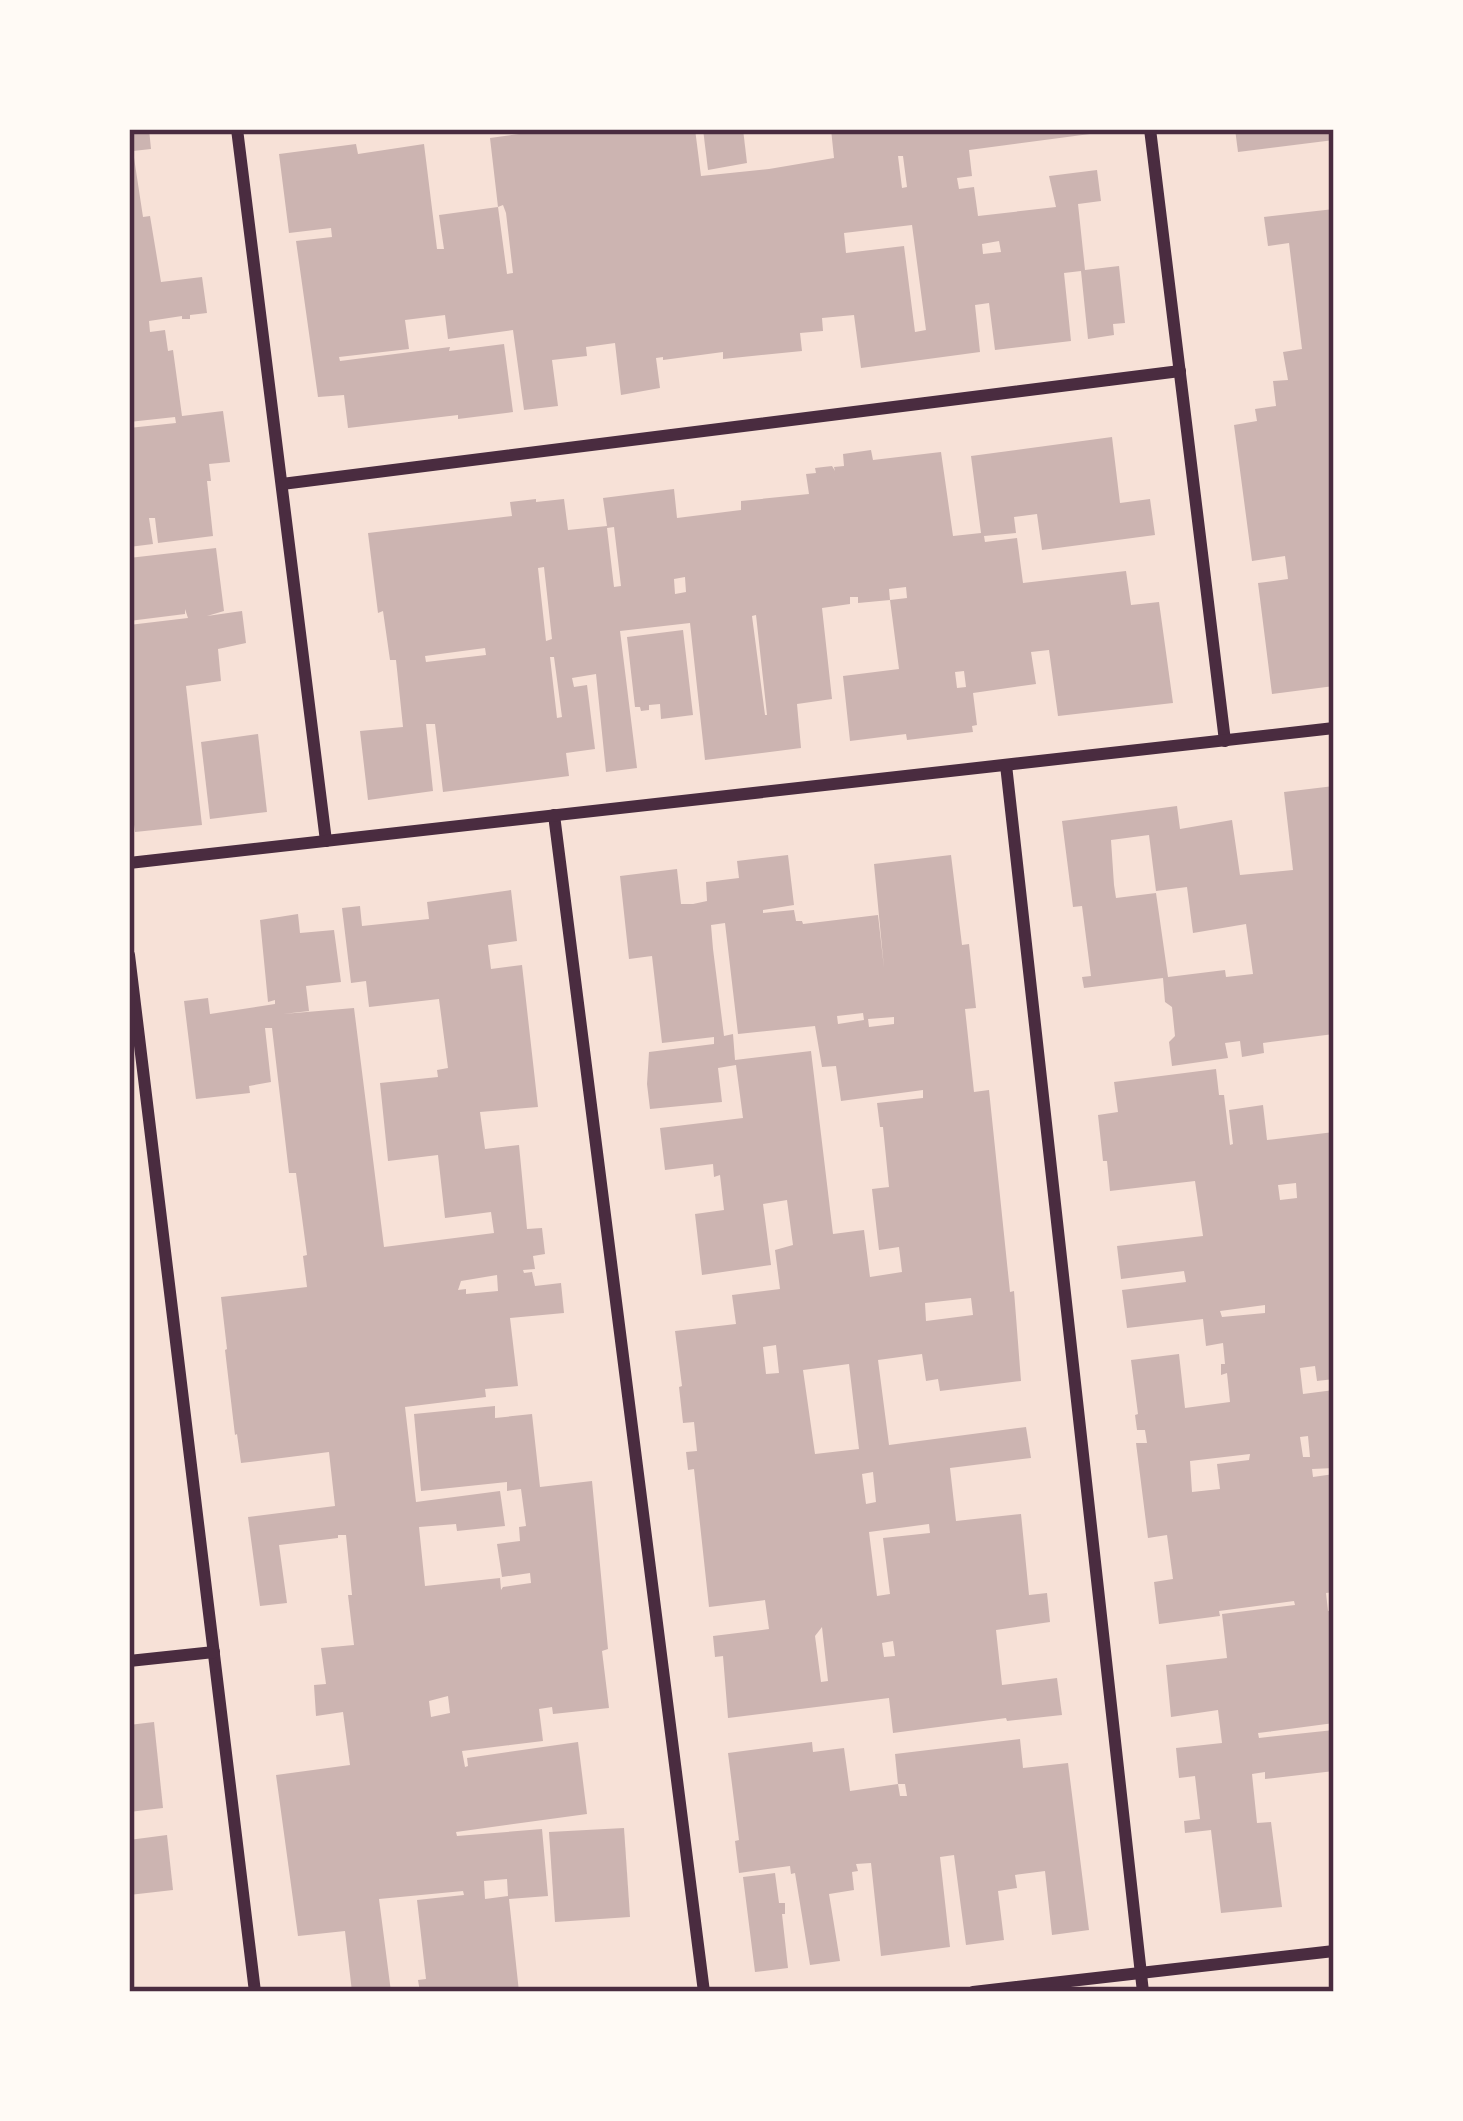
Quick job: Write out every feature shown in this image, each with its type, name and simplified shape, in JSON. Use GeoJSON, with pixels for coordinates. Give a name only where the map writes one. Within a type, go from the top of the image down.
{"type":"FeatureCollection","features":[{"type":"Feature","properties":{"kind":"street"},"geometry":{"type":"LineString","coordinates":[[237,129],[326,841]]}},
{"type":"Feature","properties":{"kind":"street"},"geometry":{"type":"LineString","coordinates":[[1150,129],[1225,741]]}},
{"type":"Feature","properties":{"kind":"street"},"geometry":{"type":"LineString","coordinates":[[282,484],[1180,371]]}},
{"type":"Feature","properties":{"kind":"street"},"geometry":{"type":"LineString","coordinates":[[129,863],[1334,728]]}},
{"type":"Feature","properties":{"kind":"street"},"geometry":{"type":"LineString","coordinates":[[1006,765],[1142,1992]]}},
{"type":"Feature","properties":{"kind":"street"},"geometry":{"type":"LineString","coordinates":[[554,815],[704,1992]]}},
{"type":"Feature","properties":{"kind":"street"},"geometry":{"type":"LineString","coordinates":[[129,956],[255,1992]]}},
{"type":"Feature","properties":{"kind":"street"},"geometry":{"type":"LineString","coordinates":[[129,1661],[214,1652]]}},
{"type":"Feature","properties":{"kind":"street"},"geometry":{"type":"LineString","coordinates":[[974,1992],[1334,1951]]}},
{"type":"Feature","properties":{"kind":"building"},"geometry":{"type":"Polygon","coordinates":[[[129,129],[149,129],[151,149],[133,151],[143,217],[150,216],[161,282],[202,277],[207,313],[190,315],[190,319],[149,321],[150,332],[165,330],[168,351],[173,350],[182,416],[223,411],[230,462],[209,464],[213,536],[158,543],[155,518],[149,518],[153,544],[129,547],[129,428],[176,423],[175,417],[129,422],[129,129]]]}},
{"type":"Feature","properties":{"kind":"building"},"geometry":{"type":"Polygon","coordinates":[[[556,129],[695,129],[701,176],[834,158],[831,129],[1105,129],[969,150],[972,176],[957,178],[959,189],[974,187],[978,216],[1056,207],[1049,176],[1097,170],[1101,201],[1078,204],[1085,270],[1119,266],[1125,323],[1113,324],[1114,335],[1088,339],[1081,271],[1064,273],[1071,341],[995,350],[989,303],[975,305],[980,352],[861,368],[854,315],[822,318],[823,331],[800,333],[802,351],[723,359],[723,352],[656,358],[660,388],[621,395],[615,343],[586,347],[587,356],[552,360],[558,406],[524,410],[513,330],[448,339],[445,315],[405,320],[409,349],[339,357],[340,361],[504,344],[513,412],[348,428],[344,395],[318,397],[296,241],[332,237],[331,228],[289,233],[279,154],[356,144],[358,154],[424,144],[437,249],[444,249],[439,215],[498,207],[490,138],[556,129]],[[898,156],[902,188],[907,187],[903,156],[898,156]],[[503,205],[498,207],[507,274],[513,273],[503,205]],[[912,225],[844,233],[846,253],[904,246],[915,332],[926,330],[912,225]],[[999,241],[982,244],[983,254],[1001,252],[999,241]]]}},
{"type":"Feature","properties":{"kind":"building"},"geometry":{"type":"Polygon","coordinates":[[[703,129],[743,129],[747,163],[708,170],[703,129]]]}},
{"type":"Feature","properties":{"kind":"building"},"geometry":{"type":"Polygon","coordinates":[[[1235,129],[1334,129],[1334,140],[1238,152],[1235,129]]]}},
{"type":"Feature","properties":{"kind":"building"},"geometry":{"type":"Polygon","coordinates":[[[1334,209],[1334,686],[1272,694],[1258,583],[1288,579],[1285,556],[1252,561],[1234,425],[1257,421],[1255,409],[1276,406],[1273,381],[1288,380],[1283,352],[1302,349],[1289,243],[1268,246],[1264,217],[1334,209]]]}},
{"type":"Feature","properties":{"kind":"building"},"geometry":{"type":"Polygon","coordinates":[[[1112,437],[1120,503],[1150,499],[1155,535],[1042,550],[1037,514],[1014,517],[1016,533],[984,536],[985,542],[1017,538],[1023,583],[1126,571],[1131,605],[1159,602],[1173,703],[1058,716],[1049,650],[1031,652],[1036,684],[973,693],[977,725],[972,726],[973,732],[850,741],[843,676],[899,669],[890,600],[858,603],[858,597],[850,597],[850,604],[822,608],[832,699],[797,704],[801,748],[705,760],[690,623],[620,631],[637,768],[606,772],[596,674],[572,678],[574,687],[587,685],[595,749],[566,753],[569,776],[443,792],[435,724],[426,724],[433,791],[368,800],[360,731],[403,727],[396,660],[390,660],[383,611],[378,613],[368,533],[512,516],[510,502],[536,499],[564,499],[568,530],[607,526],[603,498],[674,489],[677,518],[741,510],[741,501],[809,494],[806,474],[832,466],[835,471],[834,467],[844,466],[843,454],[871,450],[873,460],[941,452],[953,536],[981,533],[971,456],[1112,437]],[[614,527],[607,528],[614,587],[621,586],[614,527]],[[544,567],[538,568],[546,641],[552,639],[544,567]],[[685,577],[674,579],[675,594],[686,592],[685,577]],[[906,587],[889,589],[890,600],[907,598],[906,587]],[[756,615],[752,616],[767,715],[756,615]],[[485,648],[425,656],[426,662],[486,655],[485,648]],[[550,657],[557,718],[562,717],[554,657],[550,657]],[[964,671],[955,672],[957,688],[966,687],[964,671]]]}},
{"type":"Feature","properties":{"kind":"building"},"geometry":{"type":"Polygon","coordinates":[[[216,548],[224,611],[207,616],[242,611],[246,643],[218,649],[221,681],[186,686],[202,825],[135,832],[133,817],[129,817],[129,625],[188,618],[185,609],[185,614],[129,621],[129,558],[216,548]]]}},
{"type":"Feature","properties":{"kind":"building"},"geometry":{"type":"Polygon","coordinates":[[[683,630],[693,715],[661,719],[660,704],[641,711],[635,707],[627,637],[683,630]]]}},
{"type":"Feature","properties":{"kind":"building"},"geometry":{"type":"Polygon","coordinates":[[[258,734],[267,812],[210,819],[201,742],[258,734]]]}},
{"type":"Feature","properties":{"kind":"building"},"geometry":{"type":"Polygon","coordinates":[[[1334,786],[1334,1034],[1263,1043],[1264,1053],[1242,1057],[1240,1041],[1225,1043],[1228,1058],[1172,1066],[1169,1042],[1175,1036],[1163,978],[1084,988],[1082,977],[1091,976],[1082,906],[1073,907],[1062,821],[1177,806],[1180,829],[1232,820],[1240,875],[1293,870],[1284,792],[1334,786]],[[1149,835],[1111,840],[1116,898],[1156,893],[1168,977],[1225,970],[1226,977],[1253,974],[1246,924],[1193,933],[1187,887],[1156,891],[1149,835]]]}},
{"type":"Feature","properties":{"kind":"building"},"geometry":{"type":"Polygon","coordinates":[[[788,855],[794,905],[763,913],[794,910],[796,921],[803,924],[878,915],[884,968],[874,864],[951,855],[962,945],[969,944],[976,1008],[965,1009],[974,1092],[989,1090],[1021,1381],[940,1391],[938,1379],[926,1381],[922,1354],[878,1360],[889,1445],[1026,1427],[1031,1458],[950,1468],[956,1521],[1021,1514],[1029,1595],[1047,1593],[1050,1622],[996,1630],[1002,1685],[1057,1678],[1062,1715],[893,1733],[889,1698],[728,1718],[723,1656],[715,1657],[713,1636],[769,1629],[765,1600],[709,1607],[694,1469],[688,1470],[686,1452],[697,1451],[694,1422],[683,1423],[675,1331],[736,1324],[732,1295],[780,1289],[775,1250],[793,1245],[787,1200],[763,1204],[771,1265],[702,1275],[695,1214],[724,1210],[720,1175],[714,1177],[713,1164],[665,1170],[660,1128],[743,1118],[736,1065],[718,1068],[722,1102],[650,1109],[649,1052],[714,1044],[714,1037],[662,1043],[652,956],[629,959],[620,876],[677,869],[681,904],[693,904],[707,901],[706,882],[739,878],[737,861],[788,855]],[[725,923],[711,925],[724,1036],[733,1034],[735,1060],[811,1051],[833,1234],[864,1230],[870,1277],[902,1272],[899,1247],[879,1250],[872,1189],[889,1187],[877,1103],[923,1098],[923,1090],[841,1101],[836,1066],[822,1067],[815,1026],[738,1034],[725,923]],[[863,1013],[837,1016],[838,1024],[864,1020],[863,1013]],[[894,1017],[868,1019],[869,1027],[894,1024],[894,1017]],[[971,1298],[925,1303],[926,1321],[973,1315],[971,1298]],[[776,1345],[763,1347],[766,1374],[779,1373],[776,1345]],[[849,1364],[803,1370],[815,1454],[859,1449],[849,1364]],[[873,1472],[862,1474],[866,1504],[876,1502],[873,1472]],[[929,1524],[869,1532],[877,1596],[890,1594],[883,1538],[930,1533],[929,1524]],[[822,1627],[815,1636],[821,1682],[828,1681],[822,1627]],[[893,1641],[882,1643],[884,1657],[895,1656],[893,1641]]]}},
{"type":"Feature","properties":{"kind":"building"},"geometry":{"type":"Polygon","coordinates":[[[511,890],[517,941],[488,945],[491,969],[522,965],[538,1107],[480,1112],[485,1149],[519,1145],[527,1229],[542,1228],[545,1254],[533,1256],[535,1269],[523,1270],[532,1272],[535,1286],[561,1283],[564,1313],[510,1318],[518,1386],[485,1389],[486,1397],[405,1407],[416,1502],[500,1491],[505,1526],[457,1531],[456,1524],[419,1527],[425,1586],[500,1578],[501,1590],[531,1583],[530,1573],[502,1577],[497,1544],[520,1541],[519,1527],[526,1526],[521,1489],[507,1491],[507,1482],[421,1491],[414,1414],[495,1406],[495,1418],[532,1414],[540,1487],[592,1481],[608,1649],[602,1651],[609,1708],[553,1714],[552,1707],[539,1709],[543,1741],[462,1751],[465,1767],[467,1758],[578,1742],[587,1814],[456,1832],[457,1836],[542,1829],[548,1896],[509,1899],[519,1992],[420,1992],[418,1980],[426,1979],[417,1900],[464,1895],[463,1891],[379,1899],[391,1992],[352,1992],[345,1931],[298,1936],[276,1775],[350,1765],[343,1712],[316,1716],[314,1685],[326,1684],[321,1648],[354,1645],[346,1535],[279,1545],[287,1603],[260,1606],[248,1517],[335,1506],[329,1452],[241,1463],[221,1297],[307,1287],[303,1256],[307,1255],[296,1173],[289,1173],[272,1028],[265,1028],[271,1082],[249,1086],[250,1093],[196,1099],[184,1001],[208,998],[210,1014],[275,1004],[275,1000],[268,1002],[260,920],[298,914],[300,933],[334,930],[341,982],[306,986],[309,1011],[283,1014],[354,1008],[384,1247],[494,1233],[491,1212],[445,1218],[438,1155],[388,1161],[380,1083],[438,1077],[437,1070],[448,1068],[439,999],[369,1007],[366,981],[351,983],[342,908],[360,906],[362,926],[429,919],[427,902],[511,890]],[[497,1275],[461,1281],[458,1290],[466,1289],[466,1294],[498,1291],[497,1275]],[[448,1696],[429,1701],[431,1717],[450,1713],[448,1696]],[[507,1879],[484,1881],[485,1899],[508,1896],[507,1879]]]}},
{"type":"Feature","properties":{"kind":"building"},"geometry":{"type":"Polygon","coordinates":[[[1216,1069],[1230,1145],[1229,1110],[1263,1105],[1267,1140],[1334,1132],[1334,1379],[1317,1381],[1315,1366],[1300,1368],[1303,1394],[1334,1390],[1334,1468],[1312,1469],[1313,1477],[1334,1474],[1334,1592],[1326,1593],[1328,1611],[1334,1610],[1334,1723],[1258,1733],[1259,1738],[1334,1730],[1334,1771],[1265,1779],[1265,1772],[1252,1774],[1257,1823],[1271,1822],[1282,1907],[1221,1913],[1211,1830],[1185,1833],[1184,1821],[1200,1819],[1195,1776],[1179,1778],[1176,1748],[1222,1743],[1218,1710],[1171,1717],[1166,1665],[1227,1658],[1222,1614],[1295,1605],[1294,1601],[1219,1611],[1220,1616],[1159,1624],[1154,1582],[1173,1579],[1167,1535],[1148,1538],[1136,1443],[1147,1443],[1145,1430],[1137,1430],[1131,1360],[1179,1354],[1185,1408],[1230,1402],[1227,1373],[1221,1375],[1223,1343],[1206,1346],[1203,1319],[1127,1328],[1122,1290],[1186,1282],[1184,1271],[1121,1279],[1117,1246],[1203,1236],[1195,1181],[1110,1191],[1098,1115],[1118,1112],[1114,1082],[1216,1069]],[[1296,1183],[1278,1185],[1280,1200],[1297,1198],[1296,1183]],[[1265,1305],[1220,1311],[1222,1317],[1265,1313],[1265,1305]],[[1308,1436],[1300,1437],[1303,1457],[1310,1457],[1308,1436]],[[1250,1454],[1190,1461],[1192,1492],[1220,1489],[1217,1464],[1249,1460],[1250,1454]]]}},
{"type":"Feature","properties":{"kind":"building"},"geometry":{"type":"Polygon","coordinates":[[[154,1722],[163,1808],[129,1812],[129,1725],[154,1722]]]}},
{"type":"Feature","properties":{"kind":"building"},"geometry":{"type":"Polygon","coordinates":[[[1020,1739],[1023,1768],[1068,1763],[1089,1930],[1052,1935],[1045,1871],[1015,1875],[1017,1888],[998,1891],[1004,1940],[966,1945],[954,1855],[940,1857],[950,1947],[881,1956],[871,1863],[856,1864],[854,1890],[829,1894],[840,1961],[810,1965],[790,1866],[739,1873],[728,1753],[812,1742],[813,1752],[844,1748],[850,1791],[898,1784],[895,1754],[1020,1739]]]}},
{"type":"Feature","properties":{"kind":"building"},"geometry":{"type":"Polygon","coordinates":[[[624,1828],[630,1917],[555,1922],[549,1832],[624,1828]]]}},
{"type":"Feature","properties":{"kind":"building"},"geometry":{"type":"Polygon","coordinates":[[[167,1835],[173,1890],[129,1895],[129,1840],[167,1835]]]}},
{"type":"Feature","properties":{"kind":"building"},"geometry":{"type":"Polygon","coordinates":[[[775,1873],[779,1903],[785,1903],[788,1968],[755,1972],[743,1877],[775,1873]]]}}]}
